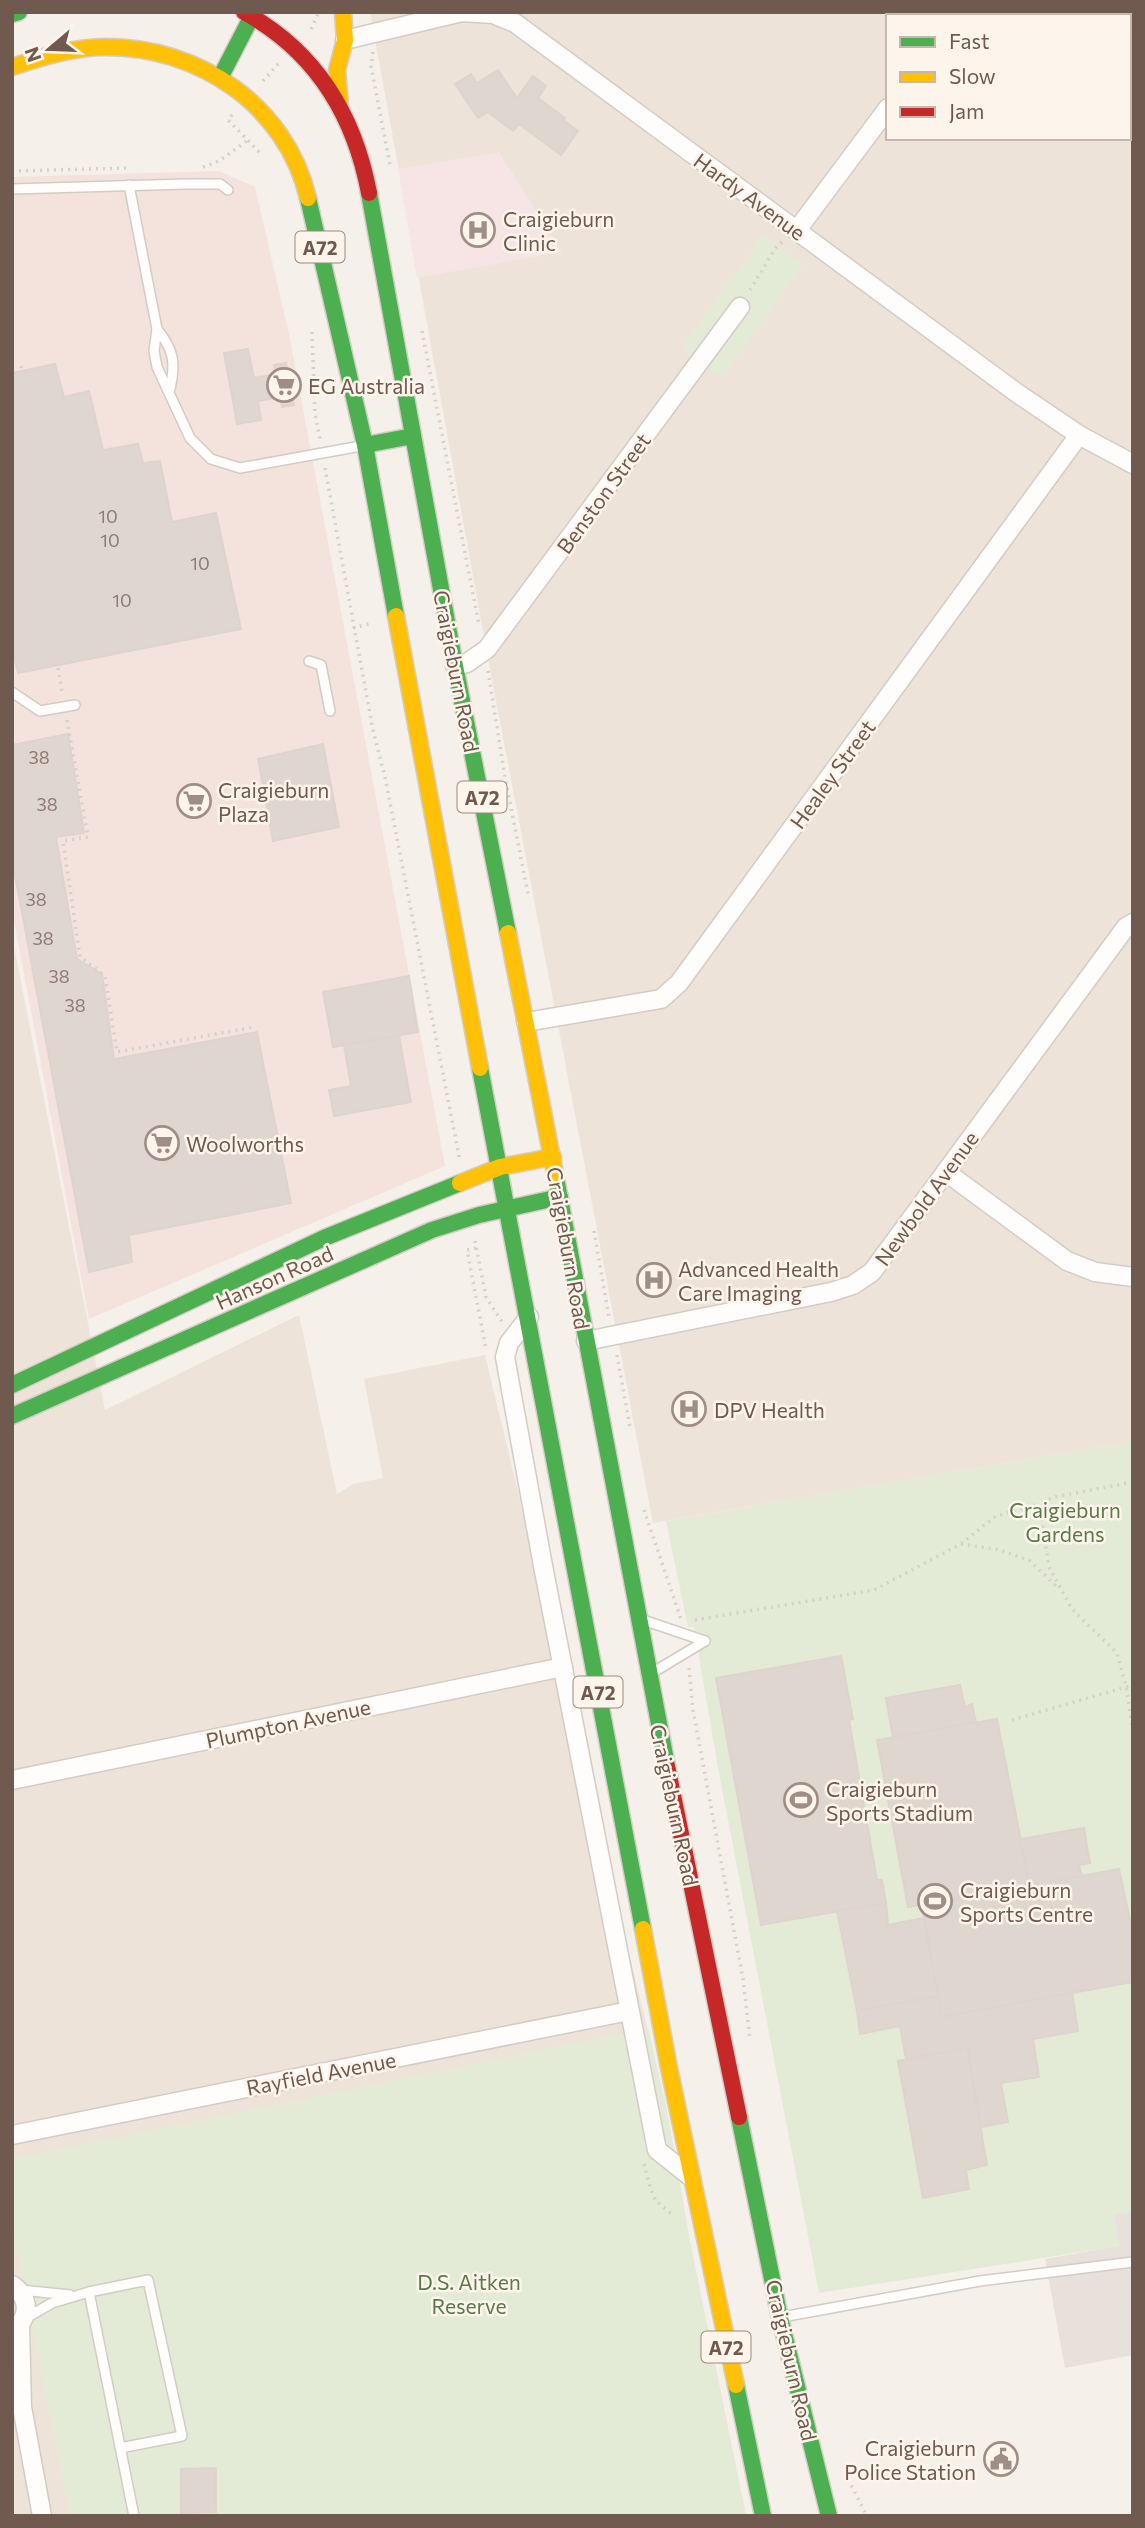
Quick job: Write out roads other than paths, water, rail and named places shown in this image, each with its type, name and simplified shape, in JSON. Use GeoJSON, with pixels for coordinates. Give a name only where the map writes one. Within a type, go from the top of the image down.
{"type":"FeatureCollection","features":[{"type":"Feature","properties":{"kind":"main road"},"geometry":{"type":"LineString","coordinates":[[12,14],[19,12]]}},
{"type":"Feature","properties":{"kind":"main road"},"geometry":{"type":"LineString","coordinates":[[340,106],[337,70],[345,40],[343,12]]}},
{"type":"Feature","properties":{"kind":"main road","name":"Craigieburn Road"},"geometry":{"type":"LineString","coordinates":[[221,76],[250,13],[309,59],[340,106],[352,131],[366,177],[455,666],[553,1157],[648,1675],[780,2318],[829,2516]]}},
{"type":"Feature","properties":{"kind":"main road","name":"A72"},"geometry":{"type":"LineString","coordinates":[[12,67],[60,52],[103,47],[178,58],[221,76],[249,96],[287,143],[303,181],[365,445],[446,888],[691,2177],[763,2516]]}},
{"type":"Feature","properties":{"kind":"main road"},"geometry":{"type":"LineString","coordinates":[[365,445],[413,436]]}},
{"type":"Feature","properties":{"kind":"main road","name":"Hanson Road"},"geometry":{"type":"LineString","coordinates":[[12,1385],[324,1238],[500,1167],[553,1157]]}},
{"type":"Feature","properties":{"kind":"main road","name":"Hanson Road"},"geometry":{"type":"LineString","coordinates":[[12,1416],[397,1245],[470,1217],[560,1198]]}},
{"type":"Feature","properties":{"kind":"street","name":"Hardy Avenue"},"geometry":{"type":"LineString","coordinates":[[345,40],[462,12],[493,14],[515,23],[1017,393],[1079,435],[1133,464]]}},
{"type":"Feature","properties":{"kind":"street"},"geometry":{"type":"LineString","coordinates":[[797,230],[886,111]]}},
{"type":"Feature","properties":{"kind":"street","name":"Benston Street"},"geometry":{"type":"LineString","coordinates":[[455,666],[467,663],[487,649],[740,307]]}},
{"type":"Feature","properties":{"kind":"street","name":"Healey Street"},"geometry":{"type":"LineString","coordinates":[[526,1022],[661,999],[679,983],[1079,435]]}},
{"type":"Feature","properties":{"kind":"street","name":"Newbold Avenue"},"geometry":{"type":"LineString","coordinates":[[586,1341],[831,1292],[853,1285],[872,1272],[1126,927],[1133,923]]}},
{"type":"Feature","properties":{"kind":"street"},"geometry":{"type":"LineString","coordinates":[[946,1172],[1067,1261],[1095,1272],[1133,1277]]}},
{"type":"Feature","properties":{"kind":"street"},"geometry":{"type":"LineString","coordinates":[[528,1317],[506,1351],[506,1365],[563,1667],[657,2150],[691,2177]]}},
{"type":"Feature","properties":{"kind":"street","name":"Plumpton Avenue"},"geometry":{"type":"LineString","coordinates":[[12,1780],[563,1667]]}},
{"type":"Feature","properties":{"kind":"street","name":"Rayfield Avenue"},"geometry":{"type":"LineString","coordinates":[[12,2136],[629,2011]]}},
{"type":"Feature","properties":{"kind":"street"},"geometry":{"type":"LineString","coordinates":[[14,2286],[26,2304],[19,2325],[22,2407],[42,2516]]}},
{"type":"Feature","properties":{"kind":"street"},"geometry":{"type":"LineString","coordinates":[[12,2382],[22,2407]]}},
{"type":"Feature","properties":{"kind":"lane"},"geometry":{"type":"LineString","coordinates":[[12,188],[220,184],[228,190]]}},
{"type":"Feature","properties":{"kind":"lane"},"geometry":{"type":"LineString","coordinates":[[129,186],[157,329],[154,347],[157,368],[170,390],[180,420],[190,438],[211,459],[240,468],[365,445]]}},
{"type":"Feature","properties":{"kind":"lane"},"geometry":{"type":"LineString","coordinates":[[157,329],[169,344],[172,357],[170,390]]}},
{"type":"Feature","properties":{"kind":"lane"},"geometry":{"type":"LineString","coordinates":[[309,662],[321,665],[330,711]]}},
{"type":"Feature","properties":{"kind":"lane"},"geometry":{"type":"LineString","coordinates":[[12,692],[40,711],[70,706]]}},
{"type":"Feature","properties":{"kind":"lane"},"geometry":{"type":"LineString","coordinates":[[637,1618],[705,1641],[648,1675]]}},
{"type":"Feature","properties":{"kind":"lane"},"geometry":{"type":"LineString","coordinates":[[780,2318],[980,2281],[1133,2262]]}},
{"type":"Feature","properties":{"kind":"lane"},"geometry":{"type":"LineString","coordinates":[[19,2325],[52,2303],[72,2295],[148,2280],[182,2436],[120,2448]]}},
{"type":"Feature","properties":{"kind":"lane"},"geometry":{"type":"LineString","coordinates":[[14,2286],[72,2295]]}},
{"type":"Feature","properties":{"kind":"lane"},"geometry":{"type":"LineString","coordinates":[[89,2292],[134,2516]]}},
{"type":"Feature","properties":{"kind":"place","name":"Craigieburn Clinic"},"geometry":{"type":"Point","coordinates":[478,230]}},
{"type":"Feature","properties":{"kind":"place","name":"EG Australia"},"geometry":{"type":"Point","coordinates":[284,385]}},
{"type":"Feature","properties":{"kind":"place","name":"Craigieburn Plaza"},"geometry":{"type":"Point","coordinates":[194,801]}},
{"type":"Feature","properties":{"kind":"place","name":"Woolworths"},"geometry":{"type":"Point","coordinates":[162,1143]}},
{"type":"Feature","properties":{"kind":"place","name":"Advanced Health Care Imaging"},"geometry":{"type":"Point","coordinates":[654,1280]}},
{"type":"Feature","properties":{"kind":"place","name":"DPV Health"},"geometry":{"type":"Point","coordinates":[689,1409]}},
{"type":"Feature","properties":{"kind":"place","name":"Craigieburn Sports Stadium"},"geometry":{"type":"Point","coordinates":[801,1800]}},
{"type":"Feature","properties":{"kind":"place","name":"Craigieburn Sports Centre"},"geometry":{"type":"Point","coordinates":[935,1901]}},
{"type":"Feature","properties":{"kind":"place","name":"Craigieburn Police Station"},"geometry":{"type":"Point","coordinates":[1001,2459]}},
{"type":"Feature","properties":{"kind":"park label","name":"Craigieburn Gardens"},"geometry":{"type":"Point","coordinates":[1065,1521]}},
{"type":"Feature","properties":{"kind":"park label","name":"D.S. Aitken Reserve"},"geometry":{"type":"Point","coordinates":[469,2293]}}]}
